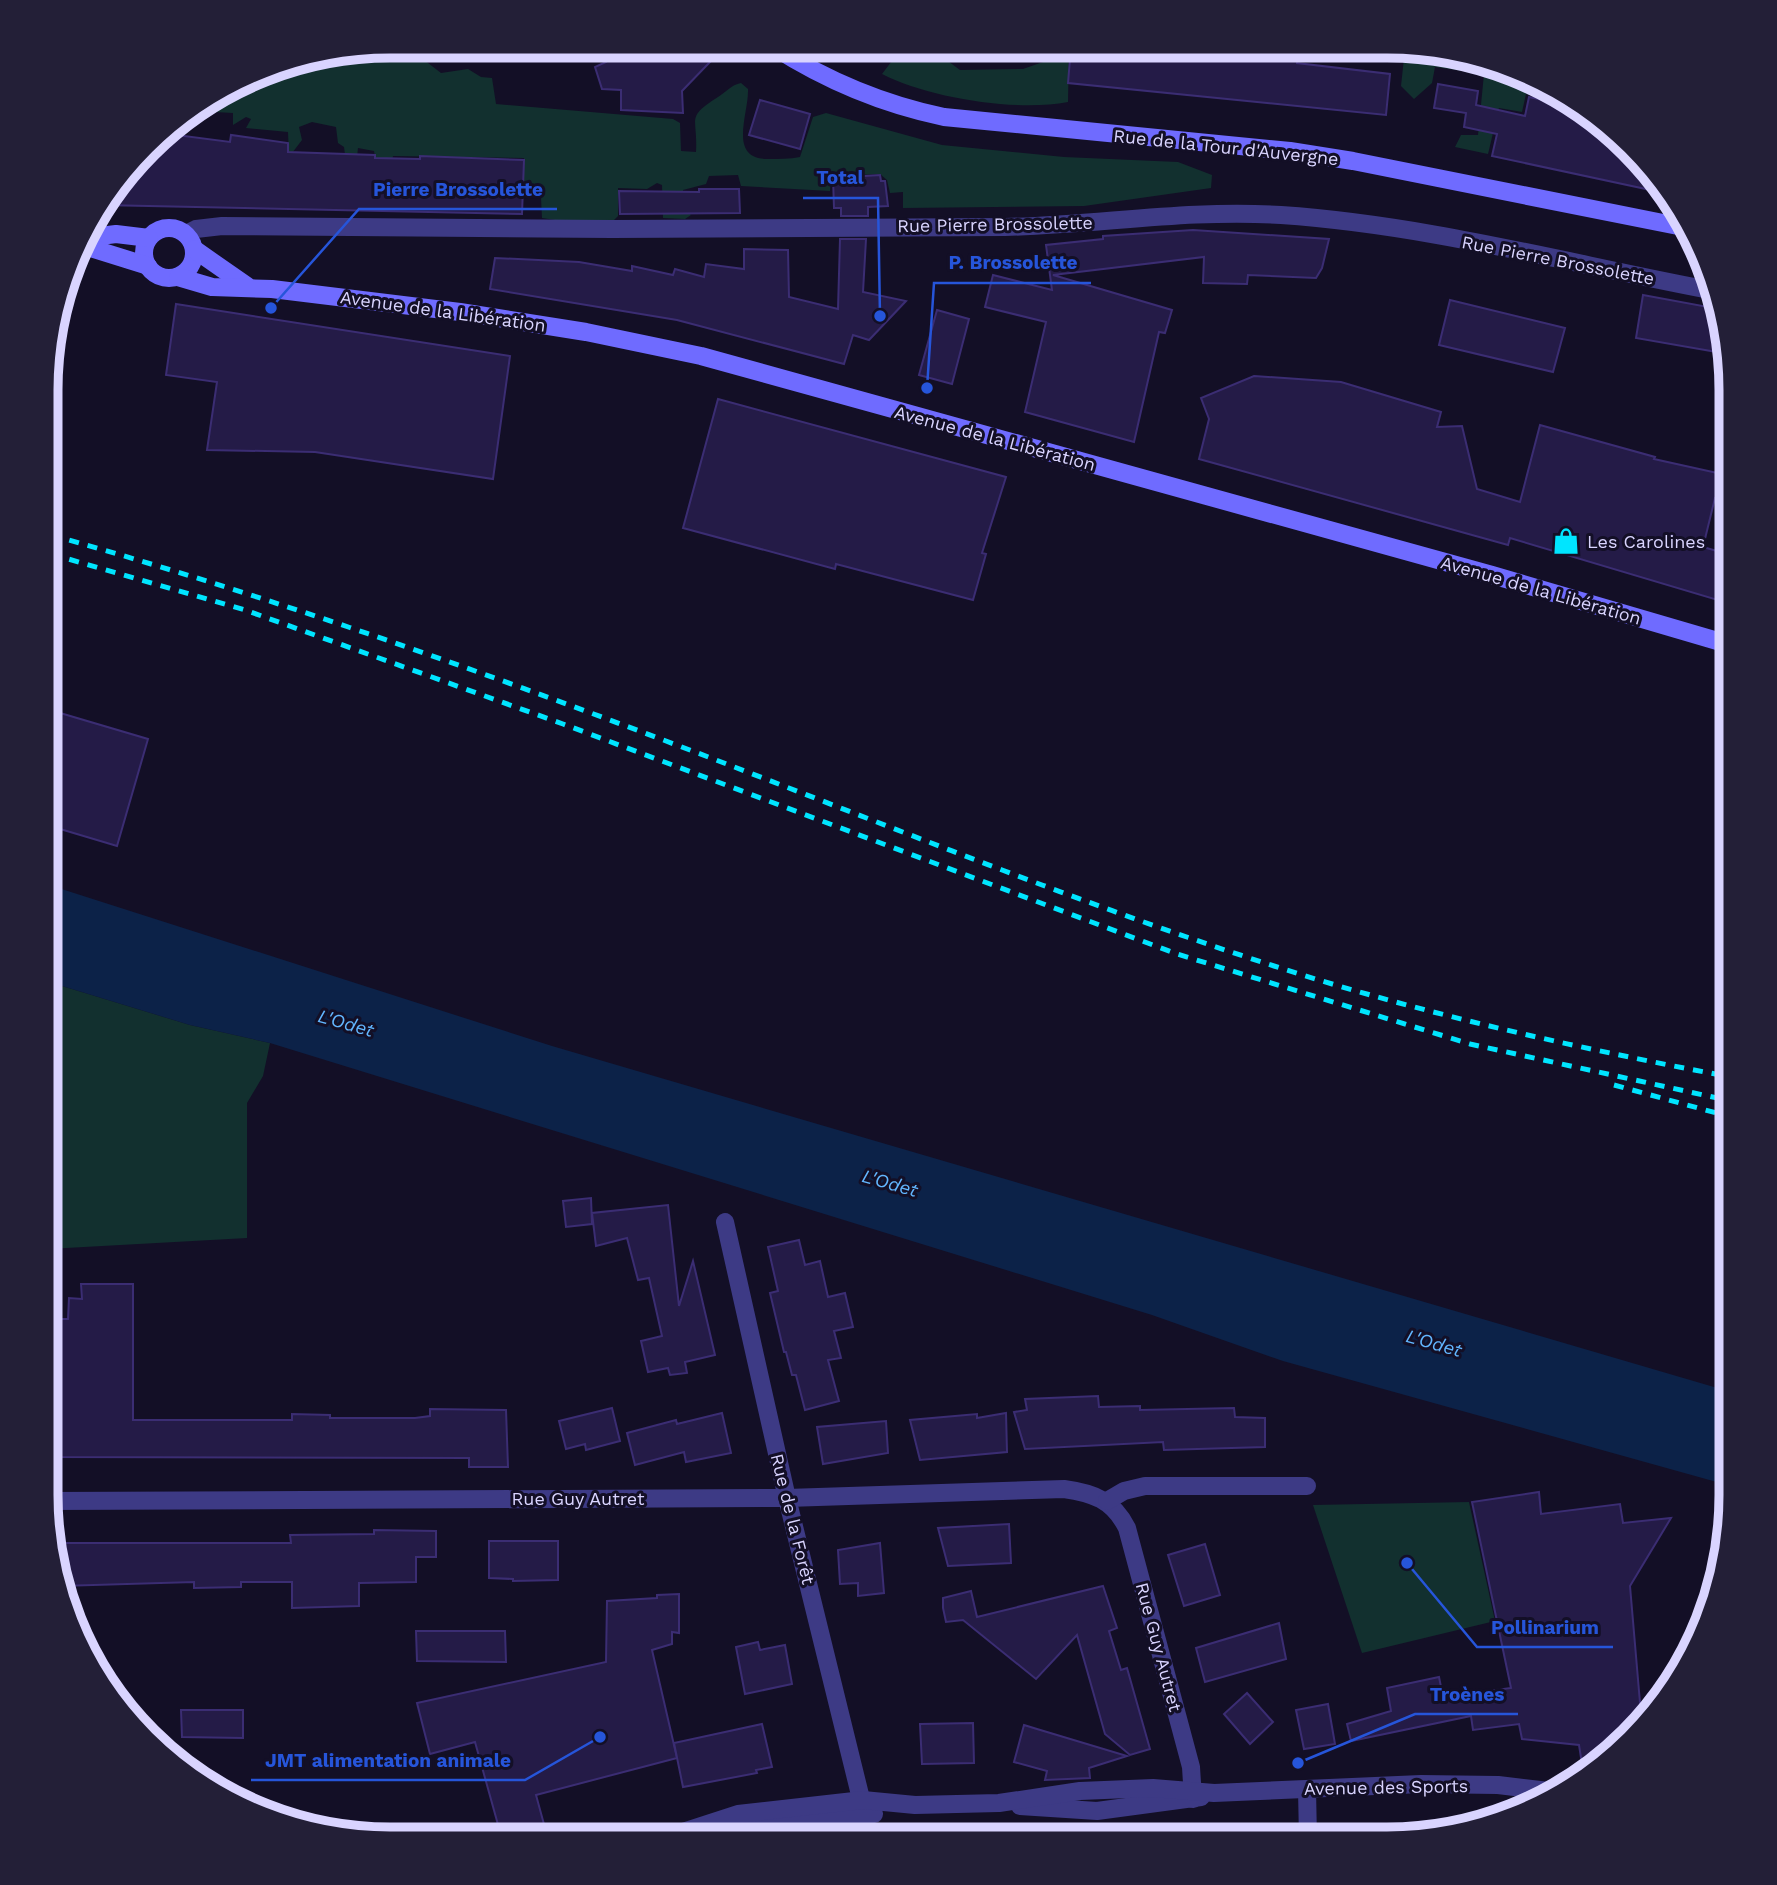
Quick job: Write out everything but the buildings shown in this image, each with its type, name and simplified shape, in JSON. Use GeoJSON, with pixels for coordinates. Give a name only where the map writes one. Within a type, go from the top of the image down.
{"type":"FeatureCollection","features":[{"type":"Feature","properties":{"kind":"main road","name":"Rue de la Tour d'Auvergne"},"geometry":{"type":"LineString","coordinates":[[793,58],[842,86],[897,106],[944,117],[1341,159],[1521,192],[1676,225]]}},
{"type":"Feature","properties":{"kind":"main road"},"geometry":{"type":"LineString","coordinates":[[90,248],[148,266],[159,276],[178,276],[192,263],[190,242],[167,228],[149,238],[117,234],[95,237]]}},
{"type":"Feature","properties":{"kind":"main road"},"geometry":{"type":"LineString","coordinates":[[148,266],[144,252],[149,238]]}},
{"type":"Feature","properties":{"kind":"main road","name":"Avenue de la Libération"},"geometry":{"type":"LineString","coordinates":[[190,242],[247,286]]}},
{"type":"Feature","properties":{"kind":"main road","name":"Avenue de la Libération"},"geometry":{"type":"LineString","coordinates":[[178,276],[212,287],[247,286],[460,312],[586,332],[701,356],[1506,579],[1719,641]]}},
{"type":"Feature","properties":{"kind":"street","name":"Rue Pierre Brossolette"},"geometry":{"type":"LineString","coordinates":[[190,242],[206,227],[222,226],[612,229],[1017,227],[1069,225],[1169,214],[1251,214],[1313,218],[1397,229],[1704,289]]}},
{"type":"Feature","properties":{"kind":"street","name":"Rue de la Forêt"},"geometry":{"type":"LineString","coordinates":[[725,1222],[787,1498],[864,1808]]}},
{"type":"Feature","properties":{"kind":"street"},"geometry":{"type":"LineString","coordinates":[[1107,1501],[1124,1491],[1144,1486],[1307,1486]]}},
{"type":"Feature","properties":{"kind":"street","name":"Rue Guy Autret"},"geometry":{"type":"LineString","coordinates":[[58,1501],[787,1498],[1064,1489],[1094,1494],[1107,1501],[1121,1514],[1127,1528],[1191,1767],[1193,1795]]}},
{"type":"Feature","properties":{"kind":"street","name":"Avenue des Sports"},"geometry":{"type":"LineString","coordinates":[[703,1827],[738,1814],[999,1803],[1080,1791],[1153,1788],[1193,1795],[1422,1784],[1498,1785],[1540,1790]]}},
{"type":"Feature","properties":{"kind":"street"},"geometry":{"type":"LineString","coordinates":[[1307,1789],[1308,1827]]}},
{"type":"Feature","properties":{"kind":"green space"},"geometry":{"type":"Polygon","coordinates":[[[368,58],[422,58],[441,73],[468,69],[481,77],[492,78],[496,104],[673,119],[680,123],[681,151],[696,152],[697,114],[731,87],[741,83],[748,89],[744,143],[748,152],[755,157],[800,157],[813,117],[826,113],[942,145],[1064,157],[1178,162],[1212,175],[1211,188],[1084,206],[903,208],[903,192],[890,193],[887,180],[880,174],[831,176],[830,191],[741,186],[738,175],[709,176],[706,184],[683,190],[684,209],[691,215],[685,219],[663,218],[662,185],[657,183],[647,189],[618,188],[618,216],[613,221],[575,223],[542,218],[541,198],[524,197],[524,158],[393,156],[391,167],[377,168],[374,151],[358,148],[357,157],[346,162],[344,147],[338,143],[336,127],[312,122],[299,127],[302,140],[289,157],[288,132],[246,128],[251,119],[246,117],[233,125],[233,113],[209,112],[263,83],[304,69],[368,58]]]}},
{"type":"Feature","properties":{"kind":"green space"},"geometry":{"type":"Polygon","coordinates":[[[894,58],[944,58],[960,70],[1023,69],[1043,62],[1044,58],[1069,58],[1068,102],[1024,105],[973,101],[924,90],[882,74],[894,58]]]}},
{"type":"Feature","properties":{"kind":"green space"},"geometry":{"type":"Polygon","coordinates":[[[1404,58],[1409,58],[1452,64],[1494,75],[1545,98],[1526,94],[1522,112],[1499,108],[1488,154],[1455,147],[1461,135],[1478,135],[1484,74],[1435,67],[1432,83],[1414,99],[1401,86],[1404,58]]]}},
{"type":"Feature","properties":{"kind":"green space"},"geometry":{"type":"Polygon","coordinates":[[[58,985],[190,1025],[270,1043],[263,1076],[247,1103],[247,1238],[58,1248],[58,985]]]}},
{"type":"Feature","properties":{"kind":"green space"},"geometry":{"type":"Polygon","coordinates":[[[1469,1502],[1495,1621],[1362,1653],[1313,1505],[1469,1502]]]}},
{"type":"Feature","properties":{"kind":"water","name":"L'Odet"},"geometry":{"type":"Polygon","coordinates":[[[58,888],[552,1046],[1719,1388],[1719,1483],[1283,1361],[1152,1315],[270,1043],[190,1025],[58,985],[58,888]]]}},
{"type":"Feature","properties":{"kind":"railway"},"geometry":{"type":"LineString","coordinates":[[58,537],[284,606],[514,685],[1044,886],[1274,966],[1387,1000],[1501,1029],[1719,1075]]}},
{"type":"Feature","properties":{"kind":"railway"},"geometry":{"type":"LineString","coordinates":[[58,556],[245,610],[563,724],[1177,954],[1470,1044],[1719,1098]]}},
{"type":"Feature","properties":{"kind":"railway"},"geometry":{"type":"LineString","coordinates":[[1614,1085],[1719,1114]]}},
{"type":"Feature","properties":{"kind":"place","name":"Pierre Brossolette"},"geometry":{"type":"Point","coordinates":[271,308]}},
{"type":"Feature","properties":{"kind":"place","name":"Total"},"geometry":{"type":"Point","coordinates":[880,316]}},
{"type":"Feature","properties":{"kind":"place","name":"P. Brossolette"},"geometry":{"type":"Point","coordinates":[927,388]}},
{"type":"Feature","properties":{"kind":"place","name":"Les Carolines"},"geometry":{"type":"Point","coordinates":[1566,541]}},
{"type":"Feature","properties":{"kind":"place","name":"Pollinarium"},"geometry":{"type":"Point","coordinates":[1407,1563]}},
{"type":"Feature","properties":{"kind":"place","name":"JMT alimentation animale"},"geometry":{"type":"Point","coordinates":[600,1737]}},
{"type":"Feature","properties":{"kind":"place","name":"Troènes"},"geometry":{"type":"Point","coordinates":[1298,1763]}}]}
